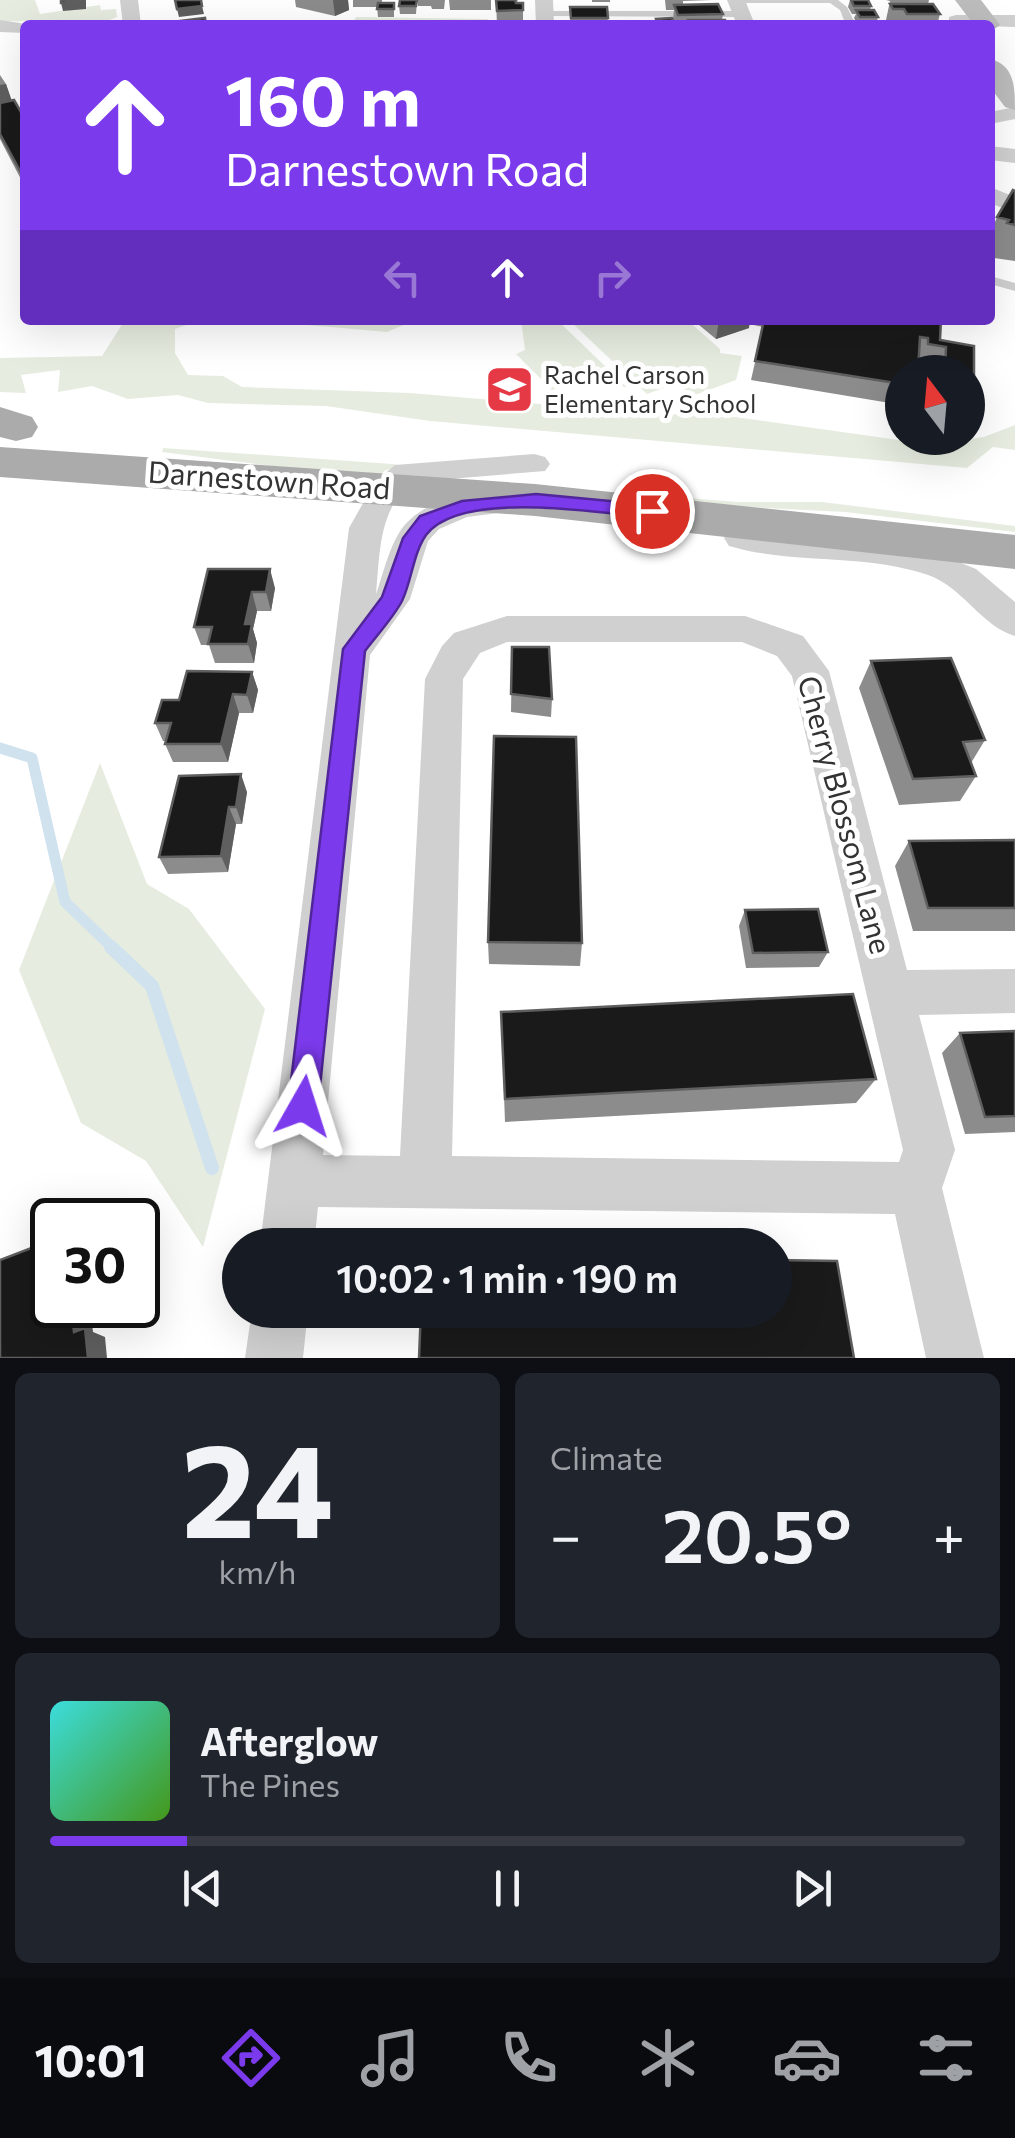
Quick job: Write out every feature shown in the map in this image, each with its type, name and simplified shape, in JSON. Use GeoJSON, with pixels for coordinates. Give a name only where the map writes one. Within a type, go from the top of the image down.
{"type":"FeatureCollection","features":[{"type":"Feature","properties":{"kind":"main road","name":"Darnestown Road"},"geometry":{"type":"LineString","coordinates":[[3,436],[207,476],[387,489],[535,482],[691,515],[1015,552]]}},
{"type":"Feature","properties":{"kind":"main road","name":"Darnestown Road"},"geometry":{"type":"LineString","coordinates":[[3,436],[535,482],[869,495],[1015,514]]}},
{"type":"Feature","properties":{"kind":"street"},"geometry":{"type":"LineString","coordinates":[[969,17],[1015,21]]}},
{"type":"Feature","properties":{"kind":"street"},"geometry":{"type":"LineString","coordinates":[[995,42],[1015,61]]}},
{"type":"Feature","properties":{"kind":"street"},"geometry":{"type":"LineString","coordinates":[[995,74],[1015,101]]}},
{"type":"Feature","properties":{"kind":"street"},"geometry":{"type":"LineString","coordinates":[[354,649],[392,599],[414,538],[427,521],[535,482]]}},
{"type":"Feature","properties":{"kind":"street"},"geometry":{"type":"LineString","coordinates":[[289,1228],[366,528],[387,489]]}},
{"type":"Feature","properties":{"kind":"street"},"geometry":{"type":"LineString","coordinates":[[691,515],[714,535],[943,567],[960,575],[1015,624]]}},
{"type":"Feature","properties":{"kind":"street","name":"Cherry Blossom Lane"},"geometry":{"type":"LineString","coordinates":[[425,1182],[444,679],[454,652],[474,637],[507,629],[745,628],[790,646],[810,672],[929,1150],[916,1188]]}},
{"type":"Feature","properties":{"kind":"street"},"geometry":{"type":"LineString","coordinates":[[891,993],[1015,991]]}},
{"type":"Feature","properties":{"kind":"street"},"geometry":{"type":"LineString","coordinates":[[295,1182],[916,1188],[955,1358]]}},
{"type":"Feature","properties":{"kind":"street"},"geometry":{"type":"LineString","coordinates":[[274,1358],[278,1328]]}},
{"type":"Feature","properties":{"kind":"lane"},"geometry":{"type":"LineString","coordinates":[[545,13],[740,10],[832,0],[849,20]]}},
{"type":"Feature","properties":{"kind":"shaded area"},"geometry":{"type":"Polygon","coordinates":[[[0,0],[35,0],[40,14],[100,5],[101,10],[116,9],[117,17],[110,20],[0,21],[0,0]]]}},
{"type":"Feature","properties":{"kind":"shaded area"},"geometry":{"type":"Polygon","coordinates":[[[356,17],[488,19],[488,20],[354,20],[356,17]]]}},
{"type":"Feature","properties":{"kind":"shaded area"},"geometry":{"type":"Polygon","coordinates":[[[122,325],[186,325],[175,329],[175,353],[188,375],[223,376],[242,387],[410,393],[656,414],[721,415],[885,438],[885,455],[983,455],[967,468],[430,421],[326,406],[208,403],[178,395],[128,399],[92,386],[58,392],[60,370],[21,375],[26,393],[0,392],[0,358],[102,356],[122,325]]]}},
{"type":"Feature","properties":{"kind":"shaded area"},"geometry":{"type":"Polygon","coordinates":[[[308,325],[403,325],[387,332],[308,325]]]}},
{"type":"Feature","properties":{"kind":"shaded area"},"geometry":{"type":"Polygon","coordinates":[[[522,325],[562,325],[627,387],[571,383],[552,390],[516,354],[525,350],[522,325]]]}},
{"type":"Feature","properties":{"kind":"shaded area"},"geometry":{"type":"Polygon","coordinates":[[[574,325],[693,325],[720,353],[742,356],[736,380],[692,396],[677,383],[647,394],[574,325]]]}},
{"type":"Feature","properties":{"kind":"shaded area"},"geometry":{"type":"Polygon","coordinates":[[[1015,425],[1015,450],[993,447],[985,453],[985,437],[1015,425]]]}},
{"type":"Feature","properties":{"kind":"shaded area"},"geometry":{"type":"Polygon","coordinates":[[[163,448],[407,466],[386,470],[375,479],[162,452],[163,448]]]}},
{"type":"Feature","properties":{"kind":"shaded area"},"geometry":{"type":"Polygon","coordinates":[[[436,478],[737,502],[822,502],[1015,526],[1015,532],[845,512],[436,478]]]}},
{"type":"Feature","properties":{"kind":"shaded area"},"geometry":{"type":"Polygon","coordinates":[[[100,763],[147,884],[189,909],[265,1009],[203,1247],[146,1161],[81,1123],[19,970],[100,763]]]}},
{"type":"Feature","properties":{"kind":"building"},"geometry":{"type":"Polygon","coordinates":[[[175,0],[201,0],[202,6],[177,9],[175,0]]]}},
{"type":"Feature","properties":{"kind":"building"},"geometry":{"type":"Polygon","coordinates":[[[400,0],[417,0],[416,6],[399,6],[400,0]]]}},
{"type":"Feature","properties":{"kind":"building"},"geometry":{"type":"Polygon","coordinates":[[[496,0],[515,0],[523,3],[523,10],[497,11],[496,0]]]}},
{"type":"Feature","properties":{"kind":"building"},"geometry":{"type":"Polygon","coordinates":[[[851,0],[868,0],[871,6],[854,6],[851,0]]]}},
{"type":"Feature","properties":{"kind":"building"},"geometry":{"type":"Polygon","coordinates":[[[378,3],[394,3],[394,9],[377,9],[378,3]]]}},
{"type":"Feature","properties":{"kind":"building"},"geometry":{"type":"Polygon","coordinates":[[[718,4],[723,14],[678,15],[674,5],[718,4]]]}},
{"type":"Feature","properties":{"kind":"building"},"geometry":{"type":"Polygon","coordinates":[[[890,4],[933,4],[940,14],[907,14],[890,4]]]}},
{"type":"Feature","properties":{"kind":"building"},"geometry":{"type":"Polygon","coordinates":[[[570,7],[607,7],[608,18],[571,18],[570,7]]]}},
{"type":"Feature","properties":{"kind":"building"},"geometry":{"type":"Polygon","coordinates":[[[856,10],[874,10],[878,17],[860,17],[856,10]]]}},
{"type":"Feature","properties":{"kind":"building"},"geometry":{"type":"Polygon","coordinates":[[[14,100],[20,110],[20,171],[0,134],[0,103],[14,100]]]}},
{"type":"Feature","properties":{"kind":"building"},"geometry":{"type":"Polygon","coordinates":[[[1015,191],[1015,225],[997,217],[1015,191]]]}},
{"type":"Feature","properties":{"kind":"building"},"geometry":{"type":"Polygon","coordinates":[[[763,325],[941,325],[940,340],[974,346],[974,355],[946,355],[946,347],[928,344],[928,338],[920,337],[919,355],[885,355],[885,381],[755,361],[763,325]]]}},
{"type":"Feature","properties":{"kind":"building"},"geometry":{"type":"Polygon","coordinates":[[[208,569],[270,569],[266,592],[252,592],[245,624],[252,624],[248,644],[208,644],[212,627],[194,627],[208,569]]]}},
{"type":"Feature","properties":{"kind":"building"},"geometry":{"type":"Polygon","coordinates":[[[512,647],[549,647],[552,699],[511,694],[512,647]]]}},
{"type":"Feature","properties":{"kind":"building"},"geometry":{"type":"Polygon","coordinates":[[[951,658],[985,740],[963,742],[976,776],[913,779],[871,661],[951,658]]]}},
{"type":"Feature","properties":{"kind":"building"},"geometry":{"type":"Polygon","coordinates":[[[187,671],[252,672],[247,695],[233,694],[221,744],[165,744],[171,723],[155,723],[162,700],[179,700],[187,671]]]}},
{"type":"Feature","properties":{"kind":"building"},"geometry":{"type":"Polygon","coordinates":[[[494,736],[576,737],[582,943],[488,942],[494,736]]]}},
{"type":"Feature","properties":{"kind":"building"},"geometry":{"type":"Polygon","coordinates":[[[241,774],[236,807],[229,807],[221,856],[159,857],[179,776],[241,774]]]}},
{"type":"Feature","properties":{"kind":"building"},"geometry":{"type":"Polygon","coordinates":[[[1015,840],[1015,908],[928,908],[909,841],[1015,840]]]}},
{"type":"Feature","properties":{"kind":"building"},"geometry":{"type":"Polygon","coordinates":[[[818,909],[828,952],[753,953],[745,910],[818,909]]]}},
{"type":"Feature","properties":{"kind":"building"},"geometry":{"type":"Polygon","coordinates":[[[853,994],[876,1079],[505,1099],[501,1012],[853,994]]]}},
{"type":"Feature","properties":{"kind":"building"},"geometry":{"type":"Polygon","coordinates":[[[1015,1031],[1015,1116],[985,1117],[960,1033],[1015,1031]]]}},
{"type":"Feature","properties":{"kind":"building"},"geometry":{"type":"Polygon","coordinates":[[[30,1248],[30,1328],[74,1328],[74,1332],[85,1328],[88,1358],[0,1358],[0,1260],[30,1248]]]}},
{"type":"Feature","properties":{"kind":"building"},"geometry":{"type":"Polygon","coordinates":[[[792,1260],[837,1261],[854,1358],[419,1358],[420,1328],[792,1328],[792,1260]]]}},
{"type":"Feature","properties":{"kind":"waterway"},"geometry":{"type":"LineString","coordinates":[[0,748],[32,758],[65,902],[114,949]]}},
{"type":"Feature","properties":{"kind":"waterway"},"geometry":{"type":"LineString","coordinates":[[111,947],[152,986],[212,1168]]}},
{"type":"Feature","properties":{"kind":"place","name":"Rachel Carson Elementary School"},"geometry":{"type":"Point","coordinates":[509,389]}},
{"type":"Feature","properties":{"kind":"route"},"geometry":{"type":"LineString","coordinates":[[303,1106],[354,649],[392,599],[414,538],[427,521],[462,507],[536,500],[652,511]]}}]}
